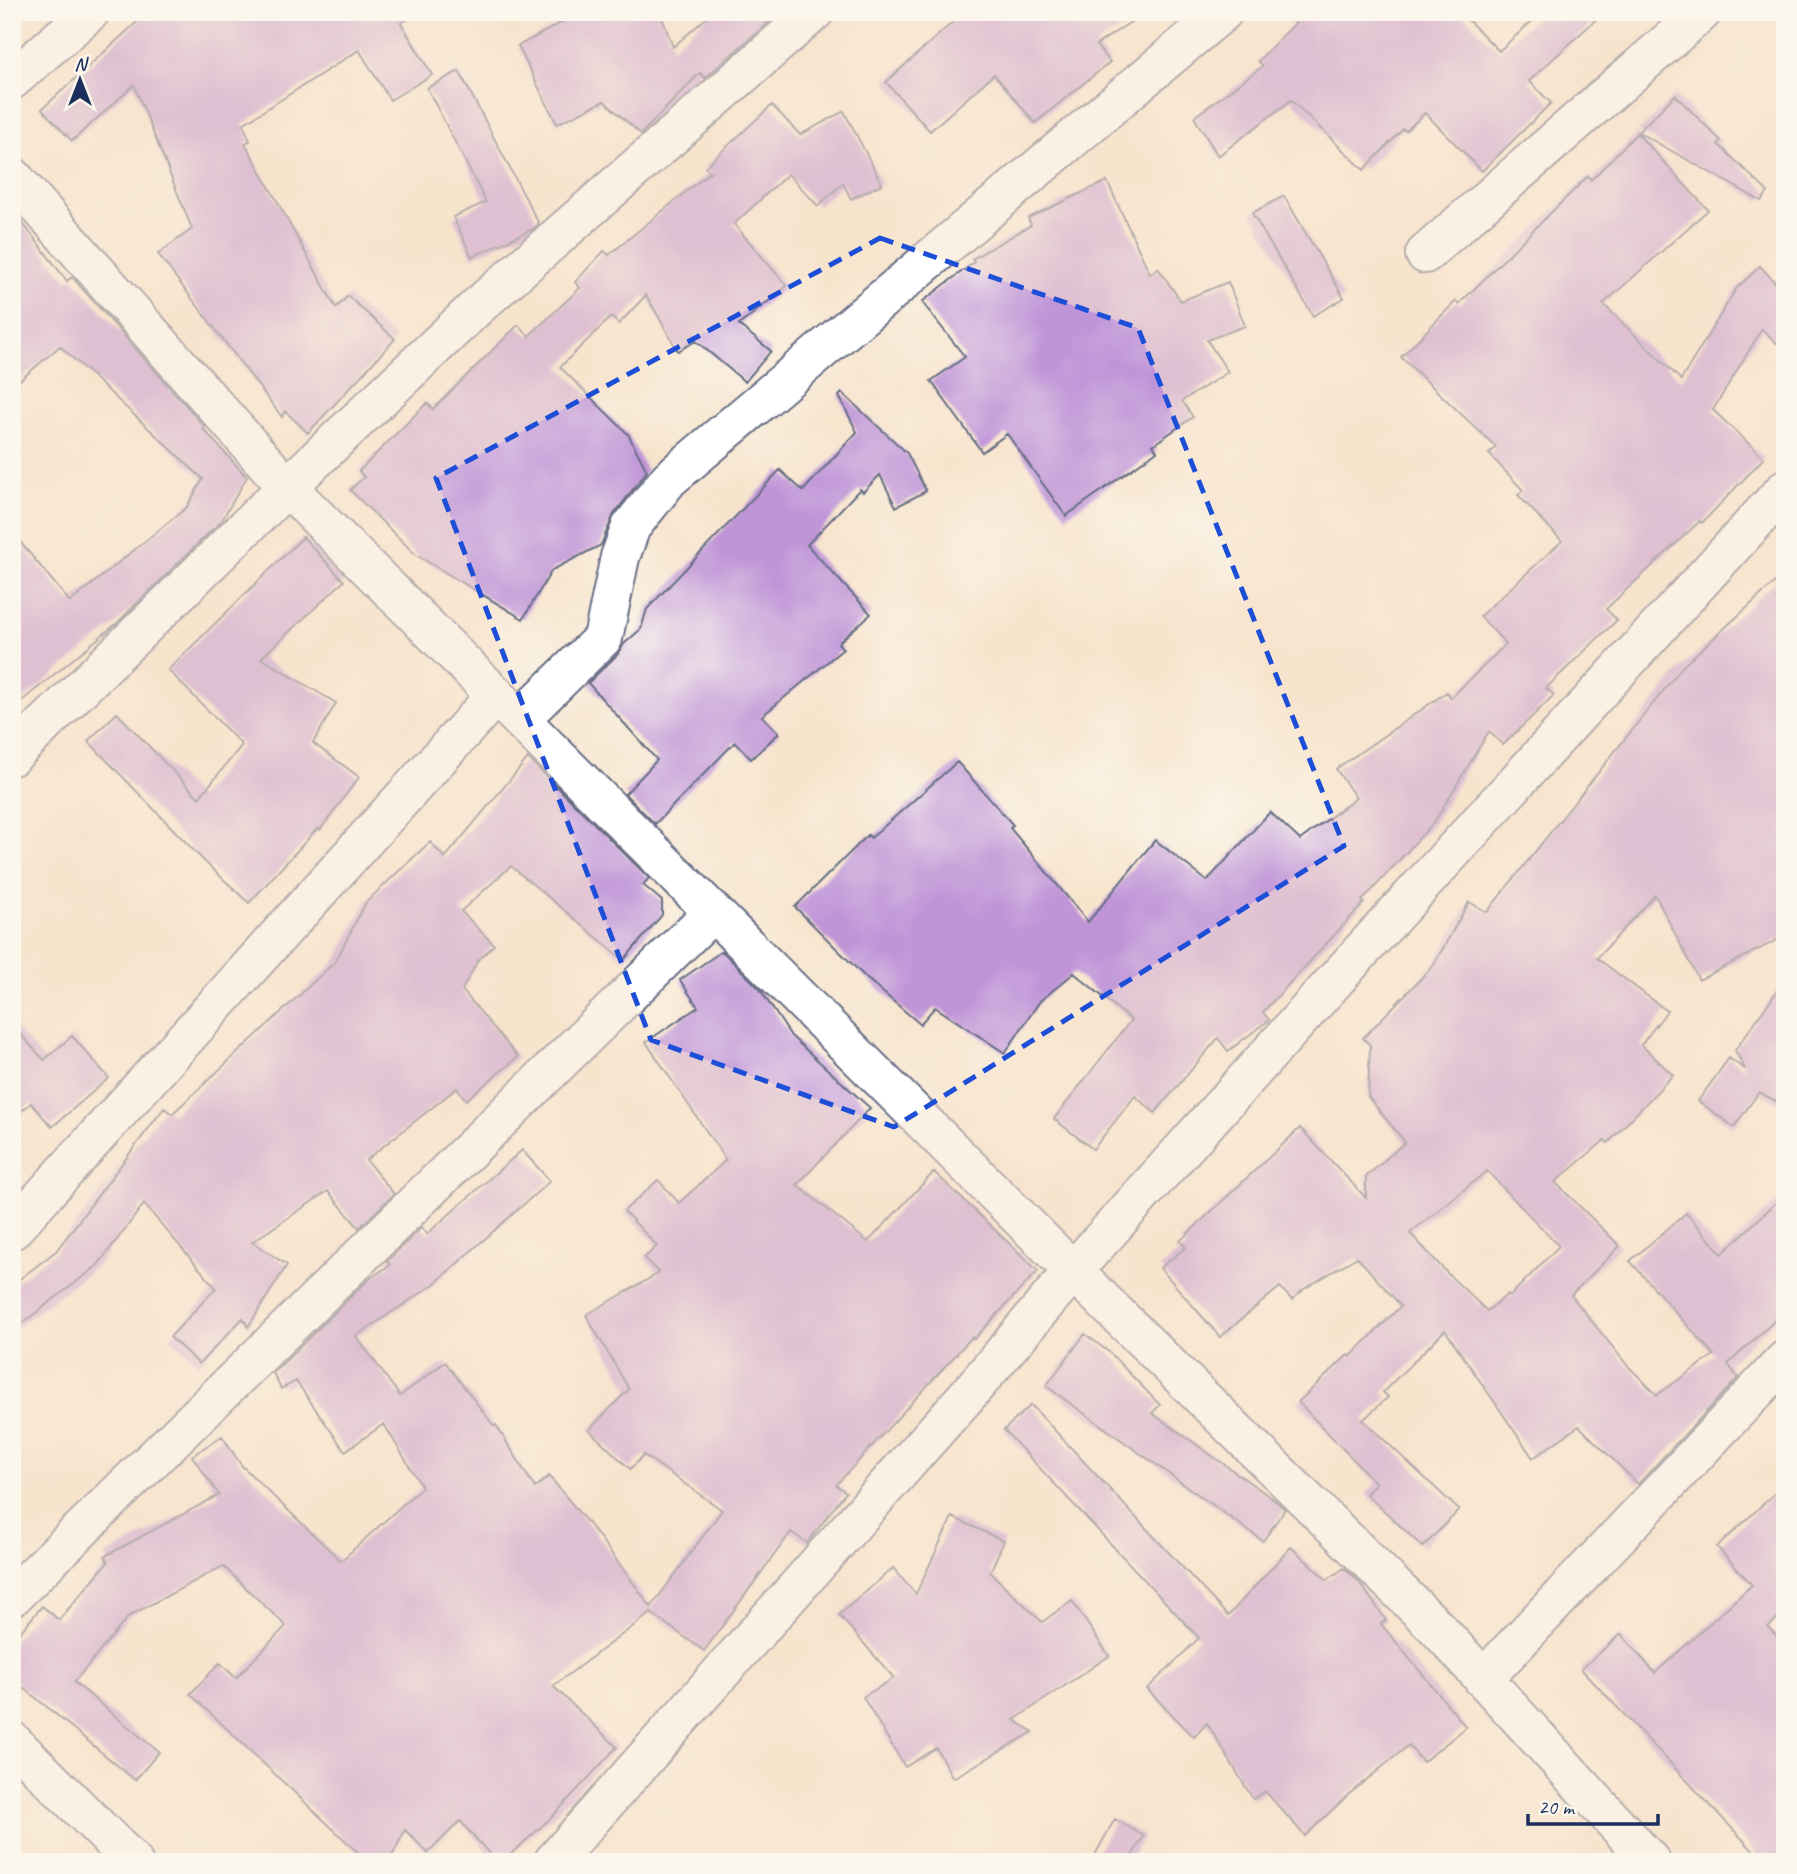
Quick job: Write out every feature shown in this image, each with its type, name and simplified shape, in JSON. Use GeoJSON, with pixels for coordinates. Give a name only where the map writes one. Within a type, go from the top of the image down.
{"type":"FeatureCollection","features":[{"type":"Feature","properties":{"kind":"street"},"geometry":{"type":"LineString","coordinates":[[12,80],[90,12]]}},
{"type":"Feature","properties":{"kind":"street"},"geometry":{"type":"LineString","coordinates":[[12,756],[287,487],[478,306],[814,12]]}},
{"type":"Feature","properties":{"kind":"street"},"geometry":{"type":"LineString","coordinates":[[12,1230],[508,707],[603,638],[620,557],[631,527],[669,479],[1223,12]]}},
{"type":"Feature","properties":{"kind":"street"},"geometry":{"type":"LineString","coordinates":[[1426,254],[1702,12]]}},
{"type":"Feature","properties":{"kind":"street"},"geometry":{"type":"LineString","coordinates":[[12,176],[287,487],[1073,1271],[1438,1629],[1651,1862]]}},
{"type":"Feature","properties":{"kind":"street"},"geometry":{"type":"LineString","coordinates":[[553,1862],[971,1391],[1073,1271],[1366,946],[1785,489]]}},
{"type":"Feature","properties":{"kind":"street"},"geometry":{"type":"LineString","coordinates":[[12,1597],[713,912]]}},
{"type":"Feature","properties":{"kind":"street"},"geometry":{"type":"LineString","coordinates":[[1483,1679],[1785,1360]]}},
{"type":"Feature","properties":{"kind":"street"},"geometry":{"type":"LineString","coordinates":[[12,1741],[133,1862]]}},
{"type":"Feature","properties":{"kind":"highlighted area"},"geometry":{"type":"Polygon","coordinates":[[[880,238],[1138,328],[1344,846],[894,1127],[651,1040],[436,478],[880,238]]]}},
{"type":"Feature","properties":{"kind":"building"},"geometry":{"type":"Polygon","coordinates":[[[148,12],[418,12],[401,23],[432,75],[390,100],[359,50],[243,124],[250,141],[245,143],[336,308],[348,296],[395,339],[308,433],[285,411],[282,417],[158,254],[192,229],[134,85],[72,141],[42,109],[148,12]]]}},
{"type":"Feature","properties":{"kind":"building"},"geometry":{"type":"Polygon","coordinates":[[[581,12],[660,12],[673,47],[713,12],[780,12],[705,78],[700,73],[641,134],[604,101],[557,124],[518,46],[581,12]]]}},
{"type":"Feature","properties":{"kind":"building"},"geometry":{"type":"Polygon","coordinates":[[[964,12],[1146,12],[1096,45],[1110,62],[1035,123],[994,74],[930,131],[886,82],[964,12]]]}},
{"type":"Feature","properties":{"kind":"building"},"geometry":{"type":"Polygon","coordinates":[[[1306,12],[1460,12],[1499,51],[1542,12],[1604,12],[1529,81],[1551,103],[1482,171],[1425,113],[1406,131],[1403,129],[1364,170],[1291,100],[1218,156],[1194,117],[1263,66],[1258,61],[1306,12]]]}},
{"type":"Feature","properties":{"kind":"building"},"geometry":{"type":"Polygon","coordinates":[[[459,71],[539,224],[472,257],[453,217],[486,202],[427,88],[459,71]]]}},
{"type":"Feature","properties":{"kind":"building"},"geometry":{"type":"Polygon","coordinates":[[[1675,95],[1721,141],[1718,144],[1768,192],[1761,201],[1638,132],[1675,95]]]}},
{"type":"Feature","properties":{"kind":"building"},"geometry":{"type":"Polygon","coordinates":[[[772,105],[800,135],[844,111],[882,184],[851,199],[843,183],[818,206],[788,174],[734,224],[787,286],[739,325],[771,351],[745,382],[696,341],[678,351],[646,295],[619,324],[611,317],[560,367],[628,434],[647,471],[614,514],[601,545],[552,570],[523,619],[416,555],[350,490],[364,477],[359,471],[427,403],[433,409],[518,325],[529,336],[580,288],[575,282],[604,251],[609,255],[710,172],[705,167],[772,105]]]}},
{"type":"Feature","properties":{"kind":"building"},"geometry":{"type":"Polygon","coordinates":[[[1637,133],[1708,210],[1603,304],[1681,380],[1736,289],[1760,266],[1785,293],[1785,351],[1762,329],[1713,410],[1764,458],[1702,523],[1700,521],[1606,609],[1617,620],[1546,688],[1554,695],[1503,745],[1489,731],[1435,821],[1362,901],[1364,903],[1263,1012],[1269,1020],[1228,1051],[1218,1038],[1155,1113],[1135,1096],[1093,1149],[1054,1119],[1131,1020],[1074,973],[1040,1001],[1005,1053],[935,1007],[920,1024],[865,977],[795,907],[868,835],[871,838],[957,762],[1013,825],[1010,828],[1088,922],[1155,840],[1207,881],[1270,812],[1300,840],[1356,798],[1336,769],[1447,692],[1451,698],[1506,644],[1480,616],[1562,541],[1518,495],[1523,490],[1489,454],[1496,447],[1401,357],[1456,301],[1459,304],[1588,176],[1591,180],[1637,133]]]}},
{"type":"Feature","properties":{"kind":"building"},"geometry":{"type":"Polygon","coordinates":[[[1107,181],[1150,274],[1158,268],[1181,301],[1228,282],[1245,326],[1207,340],[1228,372],[1182,401],[1193,417],[1153,445],[1157,451],[1066,516],[1007,434],[982,452],[931,381],[965,357],[922,302],[974,262],[972,259],[1031,225],[1028,218],[1107,181]]]}},
{"type":"Feature","properties":{"kind":"building"},"geometry":{"type":"Polygon","coordinates":[[[1284,196],[1344,298],[1313,316],[1252,213],[1284,196]]]}},
{"type":"Feature","properties":{"kind":"building"},"geometry":{"type":"Polygon","coordinates":[[[12,209],[67,281],[72,277],[247,477],[222,520],[117,623],[12,709],[12,532],[70,602],[187,507],[203,479],[60,346],[12,387],[12,209]]]}},
{"type":"Feature","properties":{"kind":"building"},"geometry":{"type":"Polygon","coordinates":[[[842,393],[907,453],[926,491],[896,507],[880,475],[863,492],[860,489],[807,545],[871,614],[838,643],[843,649],[762,716],[779,733],[751,759],[735,742],[655,824],[625,794],[657,760],[588,683],[641,629],[647,609],[780,470],[803,491],[857,432],[839,396],[842,393]]]}},
{"type":"Feature","properties":{"kind":"building"},"geometry":{"type":"Polygon","coordinates":[[[303,537],[344,581],[261,658],[336,703],[313,743],[359,777],[320,830],[318,828],[249,903],[204,861],[88,741],[117,713],[199,798],[242,745],[168,670],[303,537]]]}},
{"type":"Feature","properties":{"kind":"building"},"geometry":{"type":"Polygon","coordinates":[[[1785,573],[1785,936],[1699,980],[1655,895],[1597,958],[1667,1011],[1641,1045],[1673,1075],[1608,1143],[1605,1140],[1555,1182],[1620,1246],[1571,1295],[1627,1365],[1657,1395],[1714,1355],[1630,1261],[1686,1213],[1722,1254],[1785,1194],[1785,1311],[1728,1364],[1738,1378],[1638,1484],[1579,1426],[1533,1458],[1445,1330],[1383,1392],[1388,1397],[1363,1420],[1459,1510],[1423,1547],[1366,1494],[1376,1483],[1298,1402],[1348,1355],[1350,1357],[1401,1306],[1357,1257],[1304,1289],[1292,1300],[1280,1287],[1220,1337],[1160,1268],[1186,1247],[1180,1241],[1300,1128],[1366,1198],[1366,1177],[1405,1142],[1368,1097],[1370,1045],[1363,1038],[1433,966],[1469,902],[1487,912],[1683,666],[1785,573]],[[1487,1171],[1410,1233],[1487,1311],[1508,1294],[1510,1296],[1559,1246],[1487,1171]]]}},
{"type":"Feature","properties":{"kind":"building"},"geometry":{"type":"Polygon","coordinates":[[[528,758],[649,878],[643,885],[662,901],[662,915],[624,960],[511,866],[461,911],[494,945],[478,960],[462,990],[518,1057],[466,1100],[457,1088],[366,1160],[394,1194],[359,1228],[328,1191],[252,1242],[287,1265],[248,1327],[243,1318],[199,1364],[170,1337],[216,1288],[144,1204],[97,1266],[12,1331],[12,1285],[56,1251],[164,1108],[172,1114],[335,962],[366,902],[430,842],[445,858],[528,758]]]}},
{"type":"Feature","properties":{"kind":"building"},"geometry":{"type":"Polygon","coordinates":[[[722,951],[759,988],[791,1036],[870,1108],[797,1185],[868,1242],[934,1172],[1038,1271],[974,1339],[972,1337],[836,1485],[846,1492],[807,1543],[791,1532],[704,1651],[651,1613],[553,1686],[617,1747],[552,1817],[502,1862],[497,1862],[460,1821],[428,1853],[405,1830],[389,1862],[368,1862],[190,1694],[220,1663],[236,1678],[286,1626],[223,1566],[129,1616],[74,1682],[159,1752],[135,1780],[12,1678],[12,1642],[42,1606],[59,1620],[108,1562],[105,1556],[219,1495],[192,1456],[222,1436],[242,1466],[341,1561],[422,1487],[384,1424],[345,1451],[296,1381],[281,1389],[273,1373],[369,1279],[390,1265],[387,1261],[422,1227],[427,1234],[522,1150],[550,1181],[433,1285],[356,1336],[400,1396],[445,1362],[494,1426],[496,1425],[535,1488],[549,1476],[600,1538],[651,1607],[722,1510],[644,1455],[630,1469],[589,1430],[629,1389],[586,1315],[659,1273],[644,1258],[657,1246],[624,1211],[658,1180],[679,1203],[726,1160],[646,1042],[698,1007],[680,980],[722,951]]]}},
{"type":"Feature","properties":{"kind":"building"},"geometry":{"type":"Polygon","coordinates":[[[1785,980],[1785,1106],[1759,1092],[1734,1127],[1698,1101],[1729,1058],[1745,1069],[1735,1050],[1785,980]]]}},
{"type":"Feature","properties":{"kind":"building"},"geometry":{"type":"Polygon","coordinates":[[[12,1025],[44,1060],[72,1036],[109,1078],[52,1127],[31,1103],[12,1119],[12,1025]]]}},
{"type":"Feature","properties":{"kind":"building"},"geometry":{"type":"Polygon","coordinates":[[[1085,1334],[1110,1353],[1160,1405],[1152,1413],[1285,1509],[1263,1541],[1046,1386],[1085,1334]]]}},
{"type":"Feature","properties":{"kind":"building"},"geometry":{"type":"Polygon","coordinates":[[[1031,1405],[1228,1616],[1291,1547],[1327,1580],[1344,1568],[1359,1582],[1386,1620],[1381,1624],[1466,1727],[1423,1762],[1409,1745],[1348,1795],[1305,1836],[1265,1791],[1253,1799],[1207,1723],[1194,1737],[1147,1689],[1199,1638],[1004,1430],[1031,1405]]]}},
{"type":"Feature","properties":{"kind":"building"},"geometry":{"type":"Polygon","coordinates":[[[1785,1484],[1785,1620],[1781,1615],[1768,1627],[1785,1645],[1785,1862],[1764,1862],[1581,1669],[1621,1634],[1655,1673],[1752,1585],[1717,1547],[1785,1484]]]}},
{"type":"Feature","properties":{"kind":"building"},"geometry":{"type":"Polygon","coordinates":[[[952,1517],[1004,1541],[990,1572],[1042,1622],[1072,1601],[1109,1656],[1014,1720],[1033,1732],[953,1778],[936,1748],[905,1767],[863,1697],[894,1678],[839,1615],[893,1568],[916,1594],[952,1517]]]}},
{"type":"Feature","properties":{"kind":"building"},"geometry":{"type":"Polygon","coordinates":[[[1115,1819],[1144,1836],[1128,1862],[1091,1862],[1115,1819]]]}}]}
